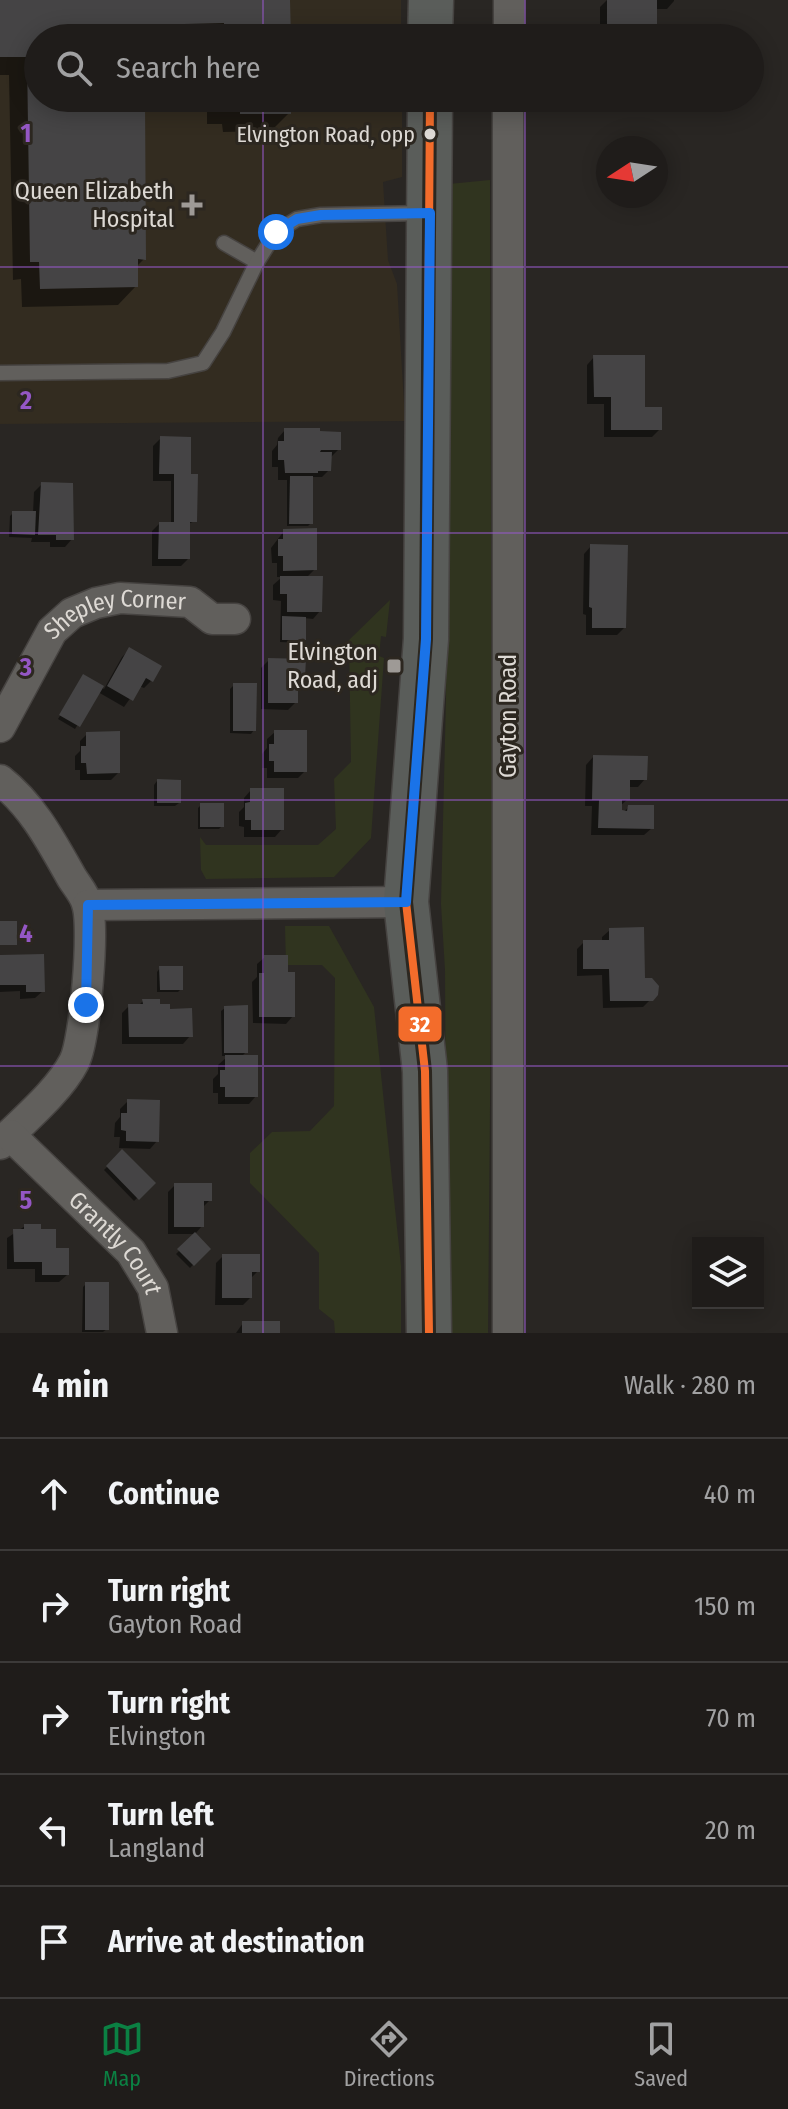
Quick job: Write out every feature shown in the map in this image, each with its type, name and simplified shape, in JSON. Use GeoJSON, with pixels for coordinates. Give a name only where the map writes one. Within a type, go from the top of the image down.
{"type":"FeatureCollection","features":[{"type":"Feature","properties":{"kind":"main road"},"geometry":{"type":"LineString","coordinates":[[430,24],[431,0]]}},
{"type":"Feature","properties":{"kind":"main road"},"geometry":{"type":"LineString","coordinates":[[429,1333],[425,1071],[406,902],[426,639],[430,112]]}},
{"type":"Feature","properties":{"kind":"street"},"geometry":{"type":"LineString","coordinates":[[509,0],[509,24]]}},
{"type":"Feature","properties":{"kind":"street","name":"Gayton Road"},"geometry":{"type":"LineString","coordinates":[[508,112],[508,1333]]}},
{"type":"Feature","properties":{"kind":"street","name":"Shepley Corner"},"geometry":{"type":"LineString","coordinates":[[0,727],[52,631],[72,613],[120,598],[190,602],[212,619],[235,619]]}},
{"type":"Feature","properties":{"kind":"street"},"geometry":{"type":"LineString","coordinates":[[0,780],[20,796],[46,831],[88,905],[86,1005],[83,1033],[74,1062],[60,1082],[5,1139]]}},
{"type":"Feature","properties":{"kind":"street"},"geometry":{"type":"LineString","coordinates":[[88,905],[406,902]]}},
{"type":"Feature","properties":{"kind":"street","name":"Grantly Court"},"geometry":{"type":"LineString","coordinates":[[5,1139],[131,1252],[153,1288],[162,1333]]}},
{"type":"Feature","properties":{"kind":"lane"},"geometry":{"type":"LineString","coordinates":[[0,373],[168,371],[203,363],[276,232],[297,219],[321,215],[430,213]]}},
{"type":"Feature","properties":{"kind":"lane"},"geometry":{"type":"LineString","coordinates":[[224,243],[257,262]]}},
{"type":"Feature","properties":{"kind":"shaded area","name":"Queen Elizabeth Hospital"},"geometry":{"type":"Polygon","coordinates":[[[0,0],[401,0],[401,24],[24,24],[24,112],[402,112],[402,177],[383,182],[388,260],[397,284],[405,421],[0,424],[0,0]]]}},
{"type":"Feature","properties":{"kind":"green space"},"geometry":{"type":"Polygon","coordinates":[[[490,180],[492,881],[488,1333],[447,1333],[445,970],[441,904],[446,698],[449,184],[490,180]]]}},
{"type":"Feature","properties":{"kind":"green space"},"geometry":{"type":"Polygon","coordinates":[[[390,600],[386,637],[381,636],[379,656],[384,658],[371,838],[334,877],[206,879],[201,870],[200,837],[206,845],[318,845],[336,829],[334,779],[351,762],[349,640],[390,600]]]}},
{"type":"Feature","properties":{"kind":"green space"},"geometry":{"type":"Polygon","coordinates":[[[285,926],[329,926],[374,1007],[401,1266],[401,1333],[335,1333],[334,1321],[319,1309],[319,1253],[250,1183],[250,1153],[272,1132],[310,1131],[334,1106],[335,978],[322,965],[286,965],[285,926]]]}},
{"type":"Feature","properties":{"kind":"building"},"geometry":{"type":"Polygon","coordinates":[[[0,0],[290,0],[291,24],[24,24],[24,57],[0,57],[0,0]]]}},
{"type":"Feature","properties":{"kind":"building"},"geometry":{"type":"Polygon","coordinates":[[[607,0],[657,0],[657,24],[607,24],[607,0]]]}},
{"type":"Feature","properties":{"kind":"building"},"geometry":{"type":"Polygon","coordinates":[[[28,112],[145,112],[146,260],[138,259],[138,287],[40,289],[39,262],[30,262],[28,112]]]}},
{"type":"Feature","properties":{"kind":"building"},"geometry":{"type":"Polygon","coordinates":[[[240,112],[291,112],[291,114],[240,112]]]}},
{"type":"Feature","properties":{"kind":"building"},"geometry":{"type":"Polygon","coordinates":[[[593,355],[645,355],[645,407],[662,407],[662,430],[611,430],[611,397],[594,397],[593,355]]]}},
{"type":"Feature","properties":{"kind":"building"},"geometry":{"type":"Polygon","coordinates":[[[284,428],[320,428],[320,431],[341,432],[341,450],[320,452],[332,452],[331,471],[285,473],[284,460],[278,460],[278,441],[284,441],[284,428]]]}},
{"type":"Feature","properties":{"kind":"building"},"geometry":{"type":"Polygon","coordinates":[[[160,436],[191,437],[191,474],[198,474],[197,522],[190,522],[190,559],[158,559],[159,522],[174,522],[174,474],[159,474],[160,436]]]}},
{"type":"Feature","properties":{"kind":"building"},"geometry":{"type":"Polygon","coordinates":[[[290,476],[313,476],[313,524],[289,524],[290,476]]]}},
{"type":"Feature","properties":{"kind":"building"},"geometry":{"type":"Polygon","coordinates":[[[41,482],[73,483],[74,540],[56,540],[56,535],[38,535],[41,482]]]}},
{"type":"Feature","properties":{"kind":"building"},"geometry":{"type":"Polygon","coordinates":[[[12,511],[36,511],[35,535],[12,534],[12,511]]]}},
{"type":"Feature","properties":{"kind":"building"},"geometry":{"type":"Polygon","coordinates":[[[317,528],[317,570],[283,571],[283,556],[278,556],[278,539],[283,539],[283,529],[317,528]]]}},
{"type":"Feature","properties":{"kind":"building"},"geometry":{"type":"Polygon","coordinates":[[[590,544],[628,545],[626,628],[592,628],[592,608],[589,607],[590,544]]]}},
{"type":"Feature","properties":{"kind":"building"},"geometry":{"type":"Polygon","coordinates":[[[280,576],[323,576],[322,612],[287,612],[287,594],[280,594],[280,576]]]}},
{"type":"Feature","properties":{"kind":"building"},"geometry":{"type":"Polygon","coordinates":[[[282,616],[306,617],[306,640],[282,640],[282,616]]]}},
{"type":"Feature","properties":{"kind":"building"},"geometry":{"type":"Polygon","coordinates":[[[129,647],[162,666],[153,682],[146,678],[133,701],[107,686],[129,647]]]}},
{"type":"Feature","properties":{"kind":"building"},"geometry":{"type":"Polygon","coordinates":[[[268,658],[306,659],[305,677],[298,677],[298,703],[268,703],[268,658]]]}},
{"type":"Feature","properties":{"kind":"building"},"geometry":{"type":"Polygon","coordinates":[[[83,674],[104,686],[80,727],[59,715],[83,674]]]}},
{"type":"Feature","properties":{"kind":"building"},"geometry":{"type":"Polygon","coordinates":[[[233,683],[257,683],[256,731],[233,731],[233,683]]]}},
{"type":"Feature","properties":{"kind":"building"},"geometry":{"type":"Polygon","coordinates":[[[274,730],[307,730],[307,772],[274,772],[274,761],[269,761],[269,744],[274,744],[274,730]]]}},
{"type":"Feature","properties":{"kind":"building"},"geometry":{"type":"Polygon","coordinates":[[[120,731],[120,773],[87,774],[86,763],[81,763],[81,746],[86,746],[86,732],[120,731]]]}},
{"type":"Feature","properties":{"kind":"building"},"geometry":{"type":"Polygon","coordinates":[[[593,755],[648,756],[647,780],[630,780],[630,800],[622,800],[622,810],[627,811],[628,805],[654,805],[654,829],[598,828],[599,800],[592,800],[593,755]]]}},
{"type":"Feature","properties":{"kind":"building"},"geometry":{"type":"Polygon","coordinates":[[[157,779],[181,780],[181,803],[157,803],[157,779]]]}},
{"type":"Feature","properties":{"kind":"building"},"geometry":{"type":"Polygon","coordinates":[[[250,788],[284,788],[284,830],[251,830],[251,820],[245,820],[245,803],[250,802],[250,788]]]}},
{"type":"Feature","properties":{"kind":"building"},"geometry":{"type":"Polygon","coordinates":[[[200,803],[224,803],[224,827],[200,827],[200,803]]]}},
{"type":"Feature","properties":{"kind":"building"},"geometry":{"type":"Polygon","coordinates":[[[0,921],[17,921],[17,945],[0,945],[0,921]]]}},
{"type":"Feature","properties":{"kind":"building"},"geometry":{"type":"Polygon","coordinates":[[[644,927],[645,978],[652,978],[659,986],[658,995],[653,1001],[610,1001],[609,969],[583,969],[583,940],[609,940],[609,928],[644,927]]]}},
{"type":"Feature","properties":{"kind":"building"},"geometry":{"type":"Polygon","coordinates":[[[44,954],[45,992],[26,992],[26,985],[0,985],[0,955],[44,954]]]}},
{"type":"Feature","properties":{"kind":"building"},"geometry":{"type":"Polygon","coordinates":[[[264,955],[288,955],[288,972],[295,972],[295,1017],[259,1017],[259,973],[264,973],[264,955]]]}},
{"type":"Feature","properties":{"kind":"building"},"geometry":{"type":"Polygon","coordinates":[[[159,966],[183,966],[183,990],[160,990],[159,966]]]}},
{"type":"Feature","properties":{"kind":"building"},"geometry":{"type":"Polygon","coordinates":[[[142,999],[160,999],[160,1004],[170,1004],[170,1009],[192,1008],[193,1037],[129,1037],[128,1004],[143,1004],[142,999]]]}},
{"type":"Feature","properties":{"kind":"building"},"geometry":{"type":"Polygon","coordinates":[[[248,1005],[248,1053],[224,1053],[224,1006],[248,1005]]]}},
{"type":"Feature","properties":{"kind":"building"},"geometry":{"type":"Polygon","coordinates":[[[225,1055],[258,1055],[258,1097],[225,1097],[225,1087],[220,1087],[220,1070],[225,1070],[225,1055]]]}},
{"type":"Feature","properties":{"kind":"building"},"geometry":{"type":"Polygon","coordinates":[[[127,1099],[160,1100],[159,1142],[126,1141],[126,1131],[121,1130],[121,1113],[127,1113],[127,1099]]]}},
{"type":"Feature","properties":{"kind":"building"},"geometry":{"type":"Polygon","coordinates":[[[122,1149],[156,1183],[139,1200],[106,1166],[122,1149]]]}},
{"type":"Feature","properties":{"kind":"building"},"geometry":{"type":"Polygon","coordinates":[[[174,1183],[212,1183],[212,1201],[204,1201],[204,1227],[174,1227],[174,1183]]]}},
{"type":"Feature","properties":{"kind":"building"},"geometry":{"type":"Polygon","coordinates":[[[24,1224],[41,1224],[41,1229],[56,1229],[56,1248],[69,1248],[69,1275],[42,1275],[42,1262],[14,1262],[13,1229],[24,1229],[24,1224]]]}},
{"type":"Feature","properties":{"kind":"building"},"geometry":{"type":"Polygon","coordinates":[[[195,1232],[211,1249],[194,1266],[177,1249],[195,1232]]]}},
{"type":"Feature","properties":{"kind":"building"},"geometry":{"type":"Polygon","coordinates":[[[222,1254],[260,1254],[260,1272],[252,1272],[252,1298],[222,1298],[222,1254]]]}},
{"type":"Feature","properties":{"kind":"building"},"geometry":{"type":"Polygon","coordinates":[[[85,1282],[109,1282],[109,1330],[85,1330],[85,1282]]]}},
{"type":"Feature","properties":{"kind":"building"},"geometry":{"type":"Polygon","coordinates":[[[242,1321],[280,1321],[280,1333],[242,1333],[242,1321]]]}},
{"type":"Feature","properties":{"kind":"transit line","name":"32"},"geometry":{"type":"LineString","coordinates":[[429,1333],[425,1071],[406,902],[426,639],[430,112]]}},
{"type":"Feature","properties":{"kind":"place","name":"Elvington Road, opp"},"geometry":{"type":"Point","coordinates":[430,134]}},
{"type":"Feature","properties":{"kind":"place","name":"Queen Elizabeth Hospital"},"geometry":{"type":"Point","coordinates":[192,205]}},
{"type":"Feature","properties":{"kind":"place","name":"Elvington Road, adj"},"geometry":{"type":"Point","coordinates":[394,666]}},
{"type":"Feature","properties":{"kind":"route"},"geometry":{"type":"LineString","coordinates":[[86,1005],[88,905],[406,902],[426,639],[430,213],[321,215],[297,219],[276,232]]}}]}
